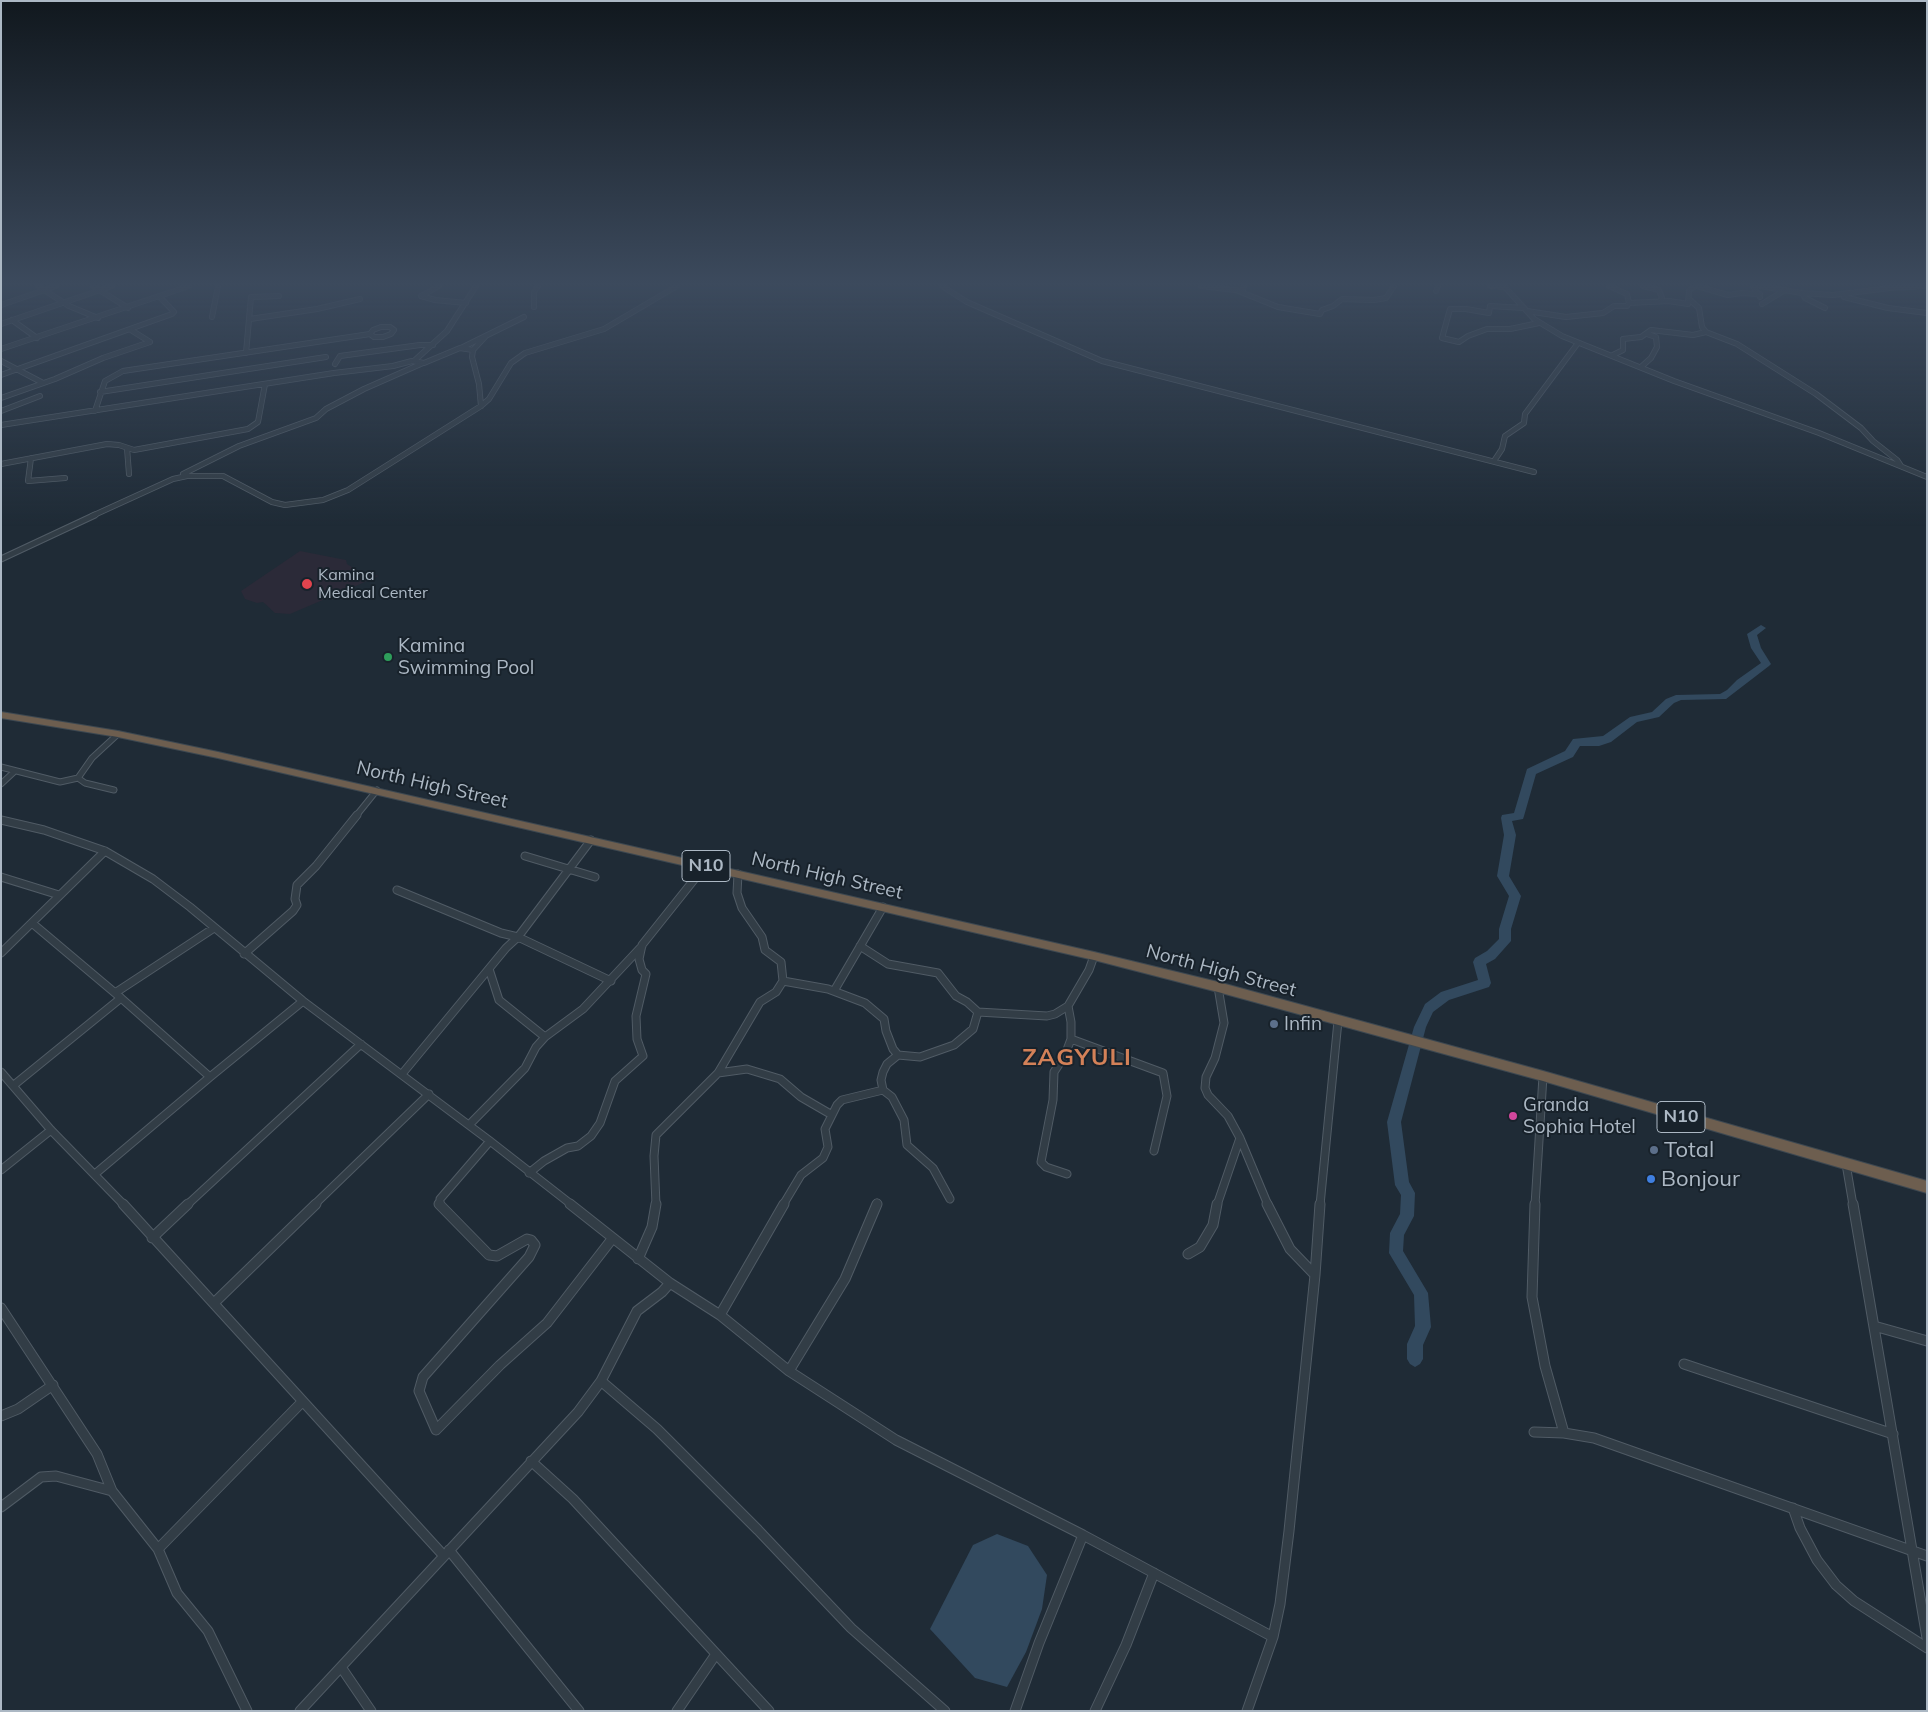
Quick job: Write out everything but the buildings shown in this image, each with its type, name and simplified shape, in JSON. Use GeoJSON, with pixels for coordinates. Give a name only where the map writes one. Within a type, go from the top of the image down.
{"type":"FeatureCollection","features":[{"type":"Feature","properties":{"kind":"highway","name":"North High Street"},"geometry":{"type":"LineString","coordinates":[[1,715],[118,734],[376,790],[1094,956],[1218,987],[1338,1022],[1405,1038],[1542,1076]]}},
{"type":"Feature","properties":{"kind":"highway","name":"N10"},"geometry":{"type":"LineString","coordinates":[[1542,1076],[1927,1187]]}},
{"type":"Feature","properties":{"kind":"street"},"geometry":{"type":"LineString","coordinates":[[9,366],[43,383]]}},
{"type":"Feature","properties":{"kind":"street"},"geometry":{"type":"LineString","coordinates":[[1,375],[28,366]]}},
{"type":"Feature","properties":{"kind":"street"},"geometry":{"type":"LineString","coordinates":[[1,398],[84,366]]}},
{"type":"Feature","properties":{"kind":"street"},"geometry":{"type":"LineString","coordinates":[[95,411],[100,392],[108,378],[123,371],[156,366]]}},
{"type":"Feature","properties":{"kind":"street"},"geometry":{"type":"LineString","coordinates":[[100,392],[269,366]]}},
{"type":"Feature","properties":{"kind":"street"},"geometry":{"type":"LineString","coordinates":[[1,425],[334,373],[393,366]]}},
{"type":"Feature","properties":{"kind":"street"},"geometry":{"type":"LineString","coordinates":[[1,559],[173,479],[232,449],[316,418],[326,409],[364,388],[417,366]]}},
{"type":"Feature","properties":{"kind":"street"},"geometry":{"type":"LineString","coordinates":[[473,366],[479,384],[479,396],[482,406]]}},
{"type":"Feature","properties":{"kind":"street"},"geometry":{"type":"LineString","coordinates":[[173,479],[187,476],[223,476],[272,502],[285,505],[323,500],[348,490],[482,406],[509,366]]}},
{"type":"Feature","properties":{"kind":"street"},"geometry":{"type":"LineString","coordinates":[[1121,366],[1534,472]]}},
{"type":"Feature","properties":{"kind":"street"},"geometry":{"type":"LineString","coordinates":[[1494,461],[1502,449],[1505,436],[1524,423],[1525,414],[1561,366]]}},
{"type":"Feature","properties":{"kind":"street"},"geometry":{"type":"LineString","coordinates":[[1772,366],[1816,394],[1861,428],[1866,436],[1897,460],[1901,466]]}},
{"type":"Feature","properties":{"kind":"street"},"geometry":{"type":"LineString","coordinates":[[1641,367],[1674,381],[1819,433],[1927,477]]}},
{"type":"Feature","properties":{"kind":"street"},"geometry":{"type":"LineString","coordinates":[[1,464],[107,444],[119,445],[134,450],[248,428],[258,422],[265,384]]}},
{"type":"Feature","properties":{"kind":"street"},"geometry":{"type":"LineString","coordinates":[[1,410],[40,396]]}},
{"type":"Feature","properties":{"kind":"street"},"geometry":{"type":"LineString","coordinates":[[127,448],[129,474]]}},
{"type":"Feature","properties":{"kind":"street"},"geometry":{"type":"LineString","coordinates":[[31,458],[28,481],[65,478]]}},
{"type":"Feature","properties":{"kind":"street"},"geometry":{"type":"LineString","coordinates":[[78,778],[84,766],[118,734]]}},
{"type":"Feature","properties":{"kind":"street"},"geometry":{"type":"LineString","coordinates":[[1,767],[60,782],[78,778],[85,782],[114,790]]}},
{"type":"Feature","properties":{"kind":"street"},"geometry":{"type":"LineString","coordinates":[[1,784],[15,771]]}},
{"type":"Feature","properties":{"kind":"street"},"geometry":{"type":"LineString","coordinates":[[244,954],[293,911],[297,905],[294,899],[297,885],[316,866],[376,790]]}},
{"type":"Feature","properties":{"kind":"street"},"geometry":{"type":"LineString","coordinates":[[1,820],[44,830],[105,851],[153,879],[303,1000],[490,1141],[638,1259],[670,1283],[720,1315],[789,1372],[896,1440],[1154,1573],[1273,1637]]}},
{"type":"Feature","properties":{"kind":"street"},"geometry":{"type":"LineString","coordinates":[[402,1074],[506,948],[518,937],[591,840]]}},
{"type":"Feature","properties":{"kind":"street"},"geometry":{"type":"LineString","coordinates":[[1,953],[105,851]]}},
{"type":"Feature","properties":{"kind":"street"},"geometry":{"type":"LineString","coordinates":[[525,856],[595,877]]}},
{"type":"Feature","properties":{"kind":"street"},"geometry":{"type":"LineString","coordinates":[[469,1125],[525,1068],[536,1047],[545,1037],[583,1009],[611,981],[706,866]]}},
{"type":"Feature","properties":{"kind":"street"},"geometry":{"type":"LineString","coordinates":[[638,1259],[652,1227],[656,1207],[654,1156],[656,1135],[718,1073],[760,1002],[776,992],[782,981],[781,962],[765,950],[762,937],[742,908],[737,893],[738,874]]}},
{"type":"Feature","properties":{"kind":"street"},"geometry":{"type":"LineString","coordinates":[[1,877],[59,895]]}},
{"type":"Feature","properties":{"kind":"street"},"geometry":{"type":"LineString","coordinates":[[397,890],[501,933],[518,937],[611,981]]}},
{"type":"Feature","properties":{"kind":"street"},"geometry":{"type":"LineString","coordinates":[[834,992],[883,907]]}},
{"type":"Feature","properties":{"kind":"street"},"geometry":{"type":"LineString","coordinates":[[32,923],[118,995],[210,1077]]}},
{"type":"Feature","properties":{"kind":"street"},"geometry":{"type":"LineString","coordinates":[[14,1085],[118,995],[214,928]]}},
{"type":"Feature","properties":{"kind":"street"},"geometry":{"type":"LineString","coordinates":[[529,1173],[544,1161],[567,1148],[578,1146],[591,1136],[600,1123],[615,1081],[643,1056],[637,1039],[636,1016],[646,974],[642,970],[639,959],[642,945]]}},
{"type":"Feature","properties":{"kind":"street"},"geometry":{"type":"LineString","coordinates":[[860,946],[880,961],[888,964],[938,973],[956,996],[967,1002],[978,1012],[1047,1016],[1055,1014],[1068,1006],[1089,970],[1094,956]]}},
{"type":"Feature","properties":{"kind":"street"},"geometry":{"type":"LineString","coordinates":[[489,969],[499,1000],[545,1037]]}},
{"type":"Feature","properties":{"kind":"street"},"geometry":{"type":"LineString","coordinates":[[782,981],[834,992],[865,1003],[884,1019],[886,1031],[893,1049],[898,1055]]}},
{"type":"Feature","properties":{"kind":"street"},"geometry":{"type":"LineString","coordinates":[[1218,987],[1224,1024],[1215,1058],[1206,1077],[1205,1088],[1208,1095],[1228,1116],[1240,1138],[1281,1233],[1297,1258],[1315,1276]]}},
{"type":"Feature","properties":{"kind":"street"},"geometry":{"type":"LineString","coordinates":[[95,1174],[303,1000]]}},
{"type":"Feature","properties":{"kind":"street"},"geometry":{"type":"LineString","coordinates":[[1068,1006],[1072,1022],[1071,1039],[1065,1055],[1054,1072],[1053,1100],[1041,1162],[1046,1167],[1068,1174]]}},
{"type":"Feature","properties":{"kind":"street"},"geometry":{"type":"LineString","coordinates":[[950,1199],[933,1168],[908,1145],[904,1120],[892,1097],[883,1090],[881,1080],[887,1064],[898,1055],[920,1057],[954,1045],[973,1029],[978,1012]]}},
{"type":"Feature","properties":{"kind":"street"},"geometry":{"type":"LineString","coordinates":[[1247,1711],[1273,1637],[1280,1604],[1315,1276],[1322,1177],[1338,1022]]}},
{"type":"Feature","properties":{"kind":"street"},"geometry":{"type":"LineString","coordinates":[[1071,1039],[1163,1073],[1168,1096],[1154,1151]]}},
{"type":"Feature","properties":{"kind":"street"},"geometry":{"type":"LineString","coordinates":[[152,1238],[361,1044]]}},
{"type":"Feature","properties":{"kind":"street"},"geometry":{"type":"LineString","coordinates":[[718,1073],[747,1069],[780,1079],[801,1097],[832,1115]]}},
{"type":"Feature","properties":{"kind":"street"},"geometry":{"type":"LineString","coordinates":[[1,1072],[51,1130],[95,1174],[302,1402],[446,1553],[579,1711]]}},
{"type":"Feature","properties":{"kind":"street"},"geometry":{"type":"LineString","coordinates":[[1542,1076],[1532,1239],[1532,1297],[1545,1366],[1564,1433]]}},
{"type":"Feature","properties":{"kind":"street"},"geometry":{"type":"LineString","coordinates":[[720,1315],[802,1175],[823,1158],[828,1147],[825,1129],[837,1105],[842,1100],[883,1090]]}},
{"type":"Feature","properties":{"kind":"street"},"geometry":{"type":"LineString","coordinates":[[214,1303],[429,1094]]}},
{"type":"Feature","properties":{"kind":"street"},"geometry":{"type":"LineString","coordinates":[[1,1170],[51,1130]]}},
{"type":"Feature","properties":{"kind":"street"},"geometry":{"type":"LineString","coordinates":[[1188,1254],[1200,1247],[1213,1226],[1219,1195],[1240,1138]]}},
{"type":"Feature","properties":{"kind":"street"},"geometry":{"type":"LineString","coordinates":[[490,1141],[440,1199],[438,1204],[489,1254],[497,1256],[527,1240],[531,1240],[535,1245],[529,1257],[423,1377],[419,1391],[434,1429],[436,1430],[500,1365],[547,1323],[612,1239]]}},
{"type":"Feature","properties":{"kind":"street"},"geometry":{"type":"LineString","coordinates":[[1846,1164],[1914,1552],[1927,1638]]}},
{"type":"Feature","properties":{"kind":"street"},"geometry":{"type":"LineString","coordinates":[[789,1372],[845,1279],[877,1203]]}},
{"type":"Feature","properties":{"kind":"street"},"geometry":{"type":"LineString","coordinates":[[300,1711],[530,1461],[578,1412],[601,1381],[637,1311],[662,1292],[670,1283]]}},
{"type":"Feature","properties":{"kind":"street"},"geometry":{"type":"LineString","coordinates":[[1,1308],[53,1385],[96,1454],[112,1491],[158,1549],[177,1594],[208,1631],[248,1711]]}},
{"type":"Feature","properties":{"kind":"street"},"geometry":{"type":"LineString","coordinates":[[1874,1326],[1927,1341]]}},
{"type":"Feature","properties":{"kind":"street"},"geometry":{"type":"LineString","coordinates":[[1684,1364],[1893,1434]]}},
{"type":"Feature","properties":{"kind":"street"},"geometry":{"type":"LineString","coordinates":[[601,1381],[657,1429],[851,1628],[945,1711]]}},
{"type":"Feature","properties":{"kind":"street"},"geometry":{"type":"LineString","coordinates":[[1,1416],[18,1409],[53,1385]]}},
{"type":"Feature","properties":{"kind":"street"},"geometry":{"type":"LineString","coordinates":[[158,1549],[302,1402]]}},
{"type":"Feature","properties":{"kind":"street"},"geometry":{"type":"LineString","coordinates":[[1534,1432],[1564,1433],[1594,1438],[1927,1556]]}},
{"type":"Feature","properties":{"kind":"street"},"geometry":{"type":"LineString","coordinates":[[530,1461],[573,1499],[769,1711]]}},
{"type":"Feature","properties":{"kind":"street"},"geometry":{"type":"LineString","coordinates":[[1,1507],[41,1477],[56,1476],[112,1491]]}},
{"type":"Feature","properties":{"kind":"street"},"geometry":{"type":"LineString","coordinates":[[1793,1508],[1800,1528],[1817,1560],[1836,1585],[1854,1601],[1927,1648]]}},
{"type":"Feature","properties":{"kind":"street"},"geometry":{"type":"LineString","coordinates":[[1015,1711],[1083,1536]]}},
{"type":"Feature","properties":{"kind":"street"},"geometry":{"type":"LineString","coordinates":[[1095,1711],[1126,1645],[1154,1573]]}},
{"type":"Feature","properties":{"kind":"street"},"geometry":{"type":"LineString","coordinates":[[677,1711],[716,1654]]}},
{"type":"Feature","properties":{"kind":"street"},"geometry":{"type":"LineString","coordinates":[[341,1667],[371,1711]]}},
{"type":"Feature","properties":{"kind":"shaded area","name":"Kamina Medical Center"},"geometry":{"type":"Polygon","coordinates":[[[300,551],[346,560],[347,564],[358,571],[379,576],[290,614],[275,613],[263,602],[257,603],[245,599],[241,591],[300,551]]]}},
{"type":"Feature","properties":{"kind":"water"},"geometry":{"type":"Polygon","coordinates":[[[997,1534],[1028,1546],[1047,1575],[1042,1609],[1026,1652],[1007,1687],[975,1678],[930,1629],[973,1545],[997,1534]]]}},
{"type":"Feature","properties":{"kind":"waterway"},"geometry":{"type":"LineString","coordinates":[[1415,1359],[1415,1344],[1423,1327],[1421,1293],[1396,1253],[1397,1233],[1407,1216],[1408,1193],[1402,1185],[1394,1122],[1420,1027],[1429,1008],[1445,996],[1485,983],[1479,962],[1491,955],[1505,941],[1505,929],[1515,896],[1503,876],[1510,835],[1506,818],[1519,816],[1531,772],[1569,754],[1577,742],[1599,742],[1607,739],[1634,719],[1655,715],[1670,701],[1680,697],[1722,697],[1730,692],[1740,682],[1766,664],[1756,648],[1752,634],[1761,628]]}},
{"type":"Feature","properties":{"kind":"place","name":"Kamina Medical Center"},"geometry":{"type":"Point","coordinates":[307,584]}},
{"type":"Feature","properties":{"kind":"place","name":"Kamina Swimming Pool"},"geometry":{"type":"Point","coordinates":[388,657]}},
{"type":"Feature","properties":{"kind":"place","name":"Infin"},"geometry":{"type":"Point","coordinates":[1274,1024]}},
{"type":"Feature","properties":{"kind":"place","name":"Granda Sophia Hotel"},"geometry":{"type":"Point","coordinates":[1513,1116]}},
{"type":"Feature","properties":{"kind":"place","name":"Total"},"geometry":{"type":"Point","coordinates":[1654,1150]}},
{"type":"Feature","properties":{"kind":"place","name":"Bonjour"},"geometry":{"type":"Point","coordinates":[1651,1179]}},
{"type":"Feature","properties":{"kind":"district","name":"ZAGYULI"},"geometry":{"type":"Point","coordinates":[1077,1058]}}]}
